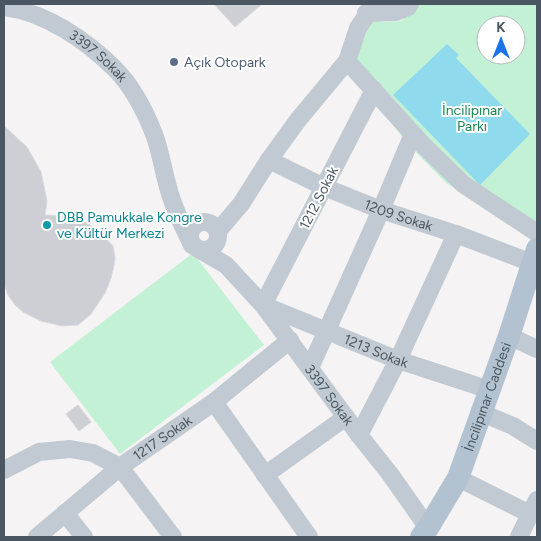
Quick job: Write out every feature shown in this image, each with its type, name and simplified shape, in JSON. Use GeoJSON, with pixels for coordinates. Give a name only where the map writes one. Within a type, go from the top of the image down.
{"type":"FeatureCollection","features":[{"type":"Feature","properties":{"kind":"main road","name":"İncilipınar Caddesi"},"geometry":{"type":"LineString","coordinates":[[424,533],[458,478],[510,336],[535,256]]}},
{"type":"Feature","properties":{"kind":"street"},"geometry":{"type":"LineString","coordinates":[[196,247],[209,250],[216,244],[218,235],[269,160],[298,120],[347,61],[358,28],[370,9],[396,12],[408,7],[410,4]]}},
{"type":"Feature","properties":{"kind":"street","name":"3397 Sokak"},"geometry":{"type":"LineString","coordinates":[[4,7],[26,12],[64,29],[115,69],[142,108],[154,134],[172,201],[196,247]]}},
{"type":"Feature","properties":{"kind":"street"},"geometry":{"type":"LineString","coordinates":[[347,61],[413,134],[463,184],[537,233]]}},
{"type":"Feature","properties":{"kind":"street","name":"1212 Sokak"},"geometry":{"type":"LineString","coordinates":[[263,305],[374,90]]}},
{"type":"Feature","properties":{"kind":"street"},"geometry":{"type":"LineString","coordinates":[[310,368],[413,134]]}},
{"type":"Feature","properties":{"kind":"street","name":"1209 Sokak"},"geometry":{"type":"LineString","coordinates":[[269,160],[324,188],[381,210],[456,234],[535,256]]}},
{"type":"Feature","properties":{"kind":"street"},"geometry":{"type":"LineString","coordinates":[[172,201],[200,223],[212,224],[218,235],[226,265]]}},
{"type":"Feature","properties":{"kind":"street"},"geometry":{"type":"LineString","coordinates":[[226,265],[196,247],[190,235],[191,231],[200,223],[230,217]]}},
{"type":"Feature","properties":{"kind":"street"},"geometry":{"type":"LineString","coordinates":[[358,435],[398,360],[456,234]]}},
{"type":"Feature","properties":{"kind":"street","name":"3397 Sokak"},"geometry":{"type":"LineString","coordinates":[[226,265],[263,305],[358,435],[390,474],[424,533]]}},
{"type":"Feature","properties":{"kind":"street","name":"1213 Sokak"},"geometry":{"type":"LineString","coordinates":[[263,305],[398,360],[490,390]]}},
{"type":"Feature","properties":{"kind":"street"},"geometry":{"type":"LineString","coordinates":[[510,336],[537,348]]}},
{"type":"Feature","properties":{"kind":"street","name":"1217 Sokak"},"geometry":{"type":"LineString","coordinates":[[37,537],[120,467],[214,402],[290,340]]}},
{"type":"Feature","properties":{"kind":"street"},"geometry":{"type":"LineString","coordinates":[[214,402],[309,537]]}},
{"type":"Feature","properties":{"kind":"street"},"geometry":{"type":"LineString","coordinates":[[482,413],[513,426],[537,441]]}},
{"type":"Feature","properties":{"kind":"street"},"geometry":{"type":"LineString","coordinates":[[265,475],[346,417]]}},
{"type":"Feature","properties":{"kind":"street"},"geometry":{"type":"LineString","coordinates":[[4,470],[39,452],[70,450],[93,453],[120,467],[173,537]]}},
{"type":"Feature","properties":{"kind":"street"},"geometry":{"type":"LineString","coordinates":[[458,478],[534,507],[519,537]]}},
{"type":"Feature","properties":{"kind":"street"},"geometry":{"type":"LineString","coordinates":[[65,514],[84,537]]}},
{"type":"Feature","properties":{"kind":"green space","name":"İncilipınar Parkı"},"geometry":{"type":"Polygon","coordinates":[[[420,4],[537,4],[537,228],[533,236],[446,183],[406,142],[341,57],[369,20],[401,21],[420,4]]]}},
{"type":"Feature","properties":{"kind":"green space"},"geometry":{"type":"Polygon","coordinates":[[[193,253],[264,345],[120,454],[50,362],[193,253]]]}},
{"type":"Feature","properties":{"kind":"water"},"geometry":{"type":"Polygon","coordinates":[[[447,44],[459,55],[456,58],[530,134],[480,185],[393,95],[447,44]]]}},
{"type":"Feature","properties":{"kind":"building"},"geometry":{"type":"Polygon","coordinates":[[[214,4],[262,4],[235,27],[214,4]]]}},
{"type":"Feature","properties":{"kind":"building","name":"DBB Pamukkale Kongre ve Kültür Merkezi"},"geometry":{"type":"Polygon","coordinates":[[[4,126],[27,147],[41,172],[47,201],[45,215],[65,216],[84,222],[96,228],[113,246],[114,266],[105,293],[91,314],[78,325],[62,326],[41,321],[23,312],[8,295],[4,283],[4,126]]]}},
{"type":"Feature","properties":{"kind":"building"},"geometry":{"type":"Polygon","coordinates":[[[78,405],[91,422],[79,431],[66,414],[78,405]]]}},
{"type":"Feature","properties":{"kind":"place","name":"Açık Otopark"},"geometry":{"type":"Point","coordinates":[174,62]}},
{"type":"Feature","properties":{"kind":"place","name":"DBB Pamukkale Kongre ve Kültür Merkezi"},"geometry":{"type":"Point","coordinates":[47,225]}}]}
